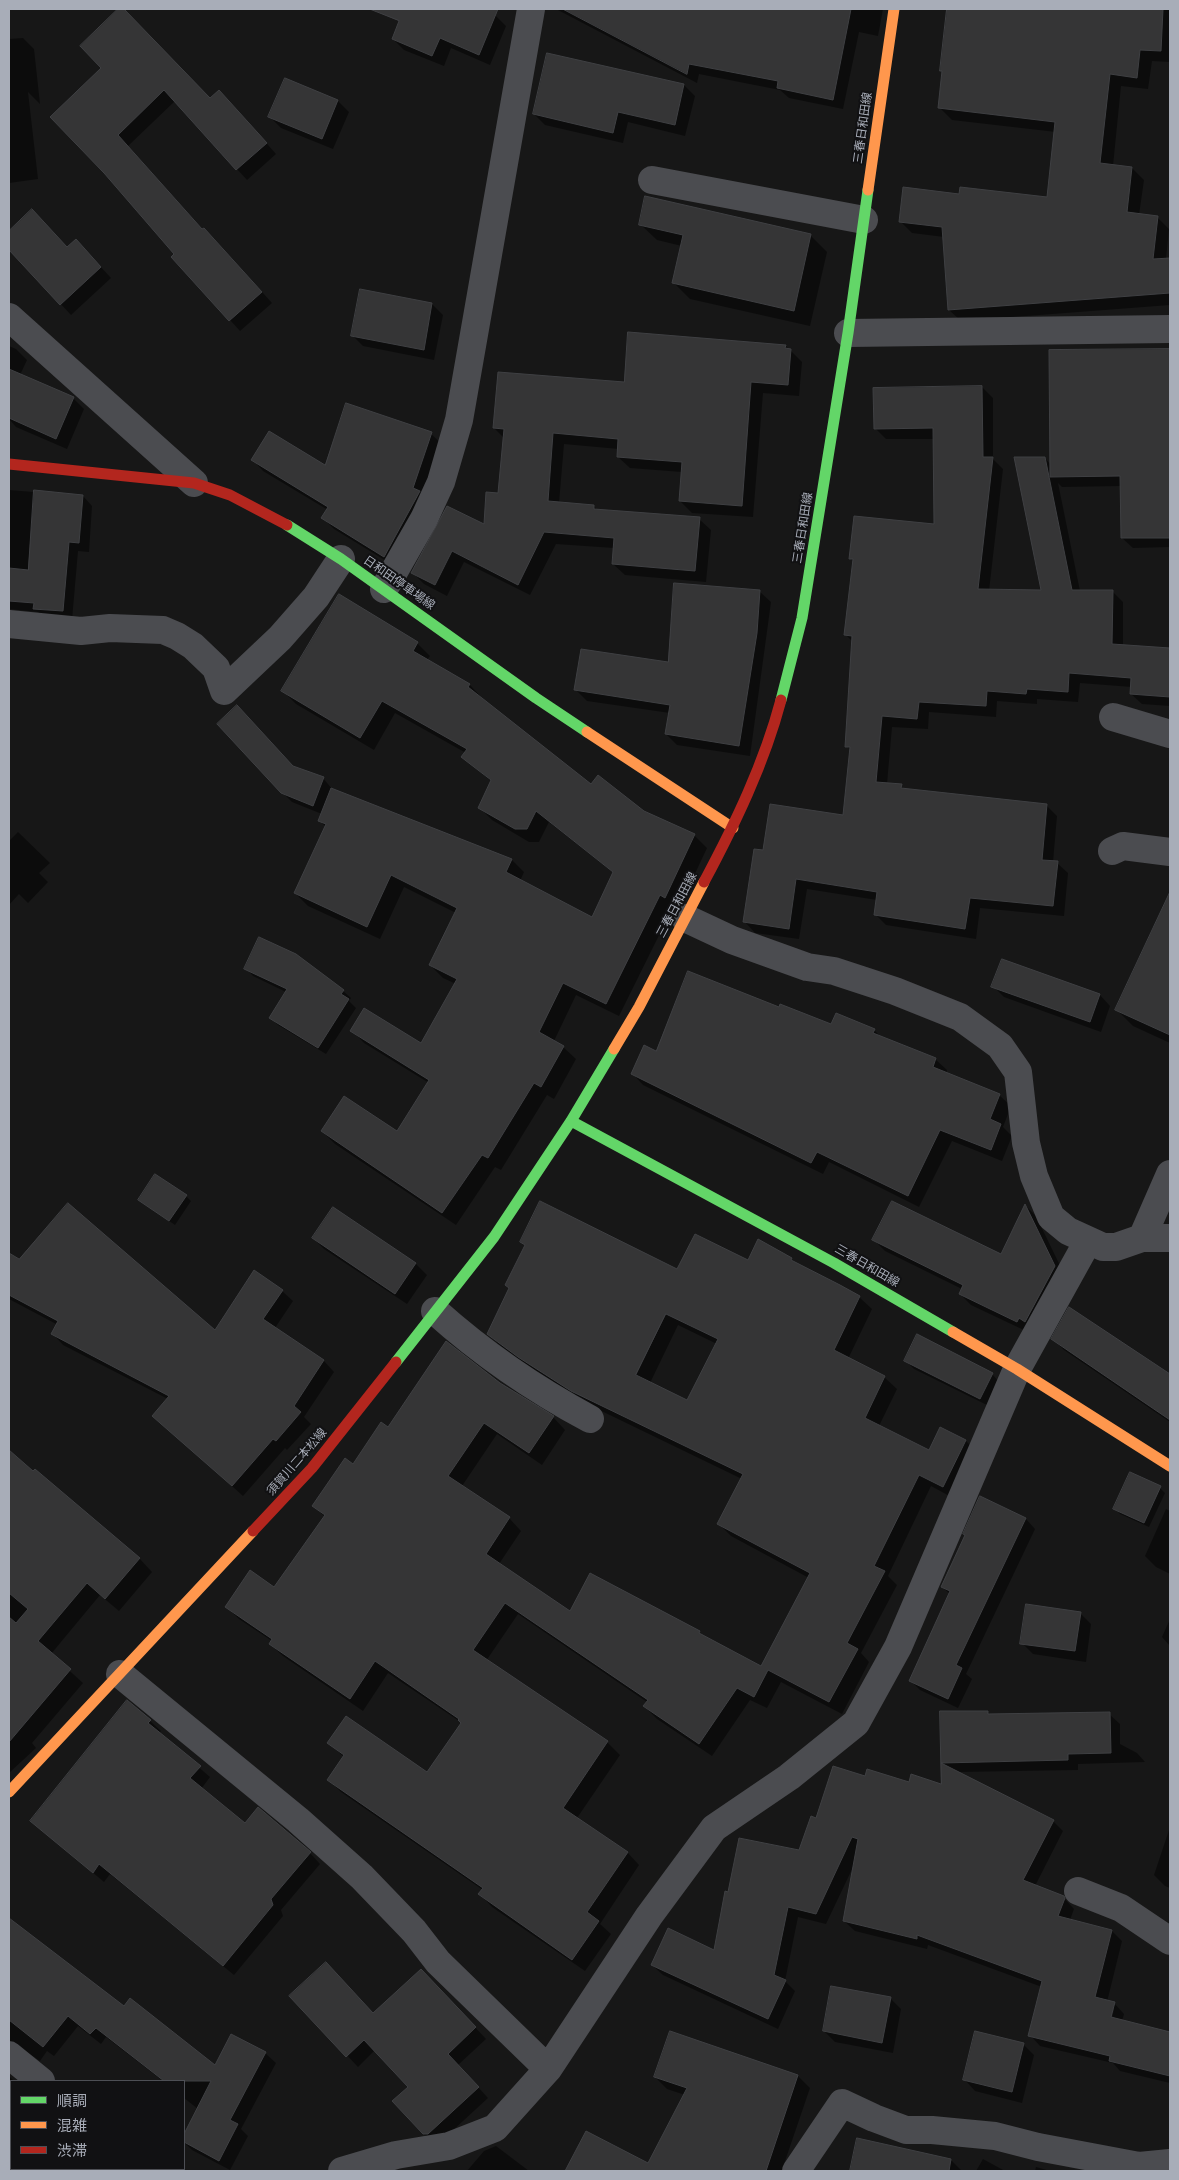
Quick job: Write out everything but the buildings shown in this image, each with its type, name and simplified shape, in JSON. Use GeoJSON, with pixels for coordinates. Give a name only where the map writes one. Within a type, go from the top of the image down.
{"type":"FeatureCollection","features":[{"type":"Feature","properties":{"kind":"main road","name":"三春日和田線"},"geometry":{"type":"LineString","coordinates":[[894,9],[848,333],[802,618],[779,707],[761,762],[733,828],[639,1007],[571,1121],[834,1263],[1017,1369],[1170,1466]]}},
{"type":"Feature","properties":{"kind":"main road","name":"日和田停車場線"},"geometry":{"type":"LineString","coordinates":[[9,464],[194,483],[238,499],[289,526],[341,560],[536,698],[733,828]]}},
{"type":"Feature","properties":{"kind":"main road","name":"須賀川二本松線"},"geometry":{"type":"LineString","coordinates":[[9,1792],[312,1468],[494,1237],[571,1121]]}},
{"type":"Feature","properties":{"kind":"street"},"geometry":{"type":"LineString","coordinates":[[384,589],[424,519],[441,482],[459,420],[531,9]]}},
{"type":"Feature","properties":{"kind":"street"},"geometry":{"type":"LineString","coordinates":[[652,180],[864,220]]}},
{"type":"Feature","properties":{"kind":"street"},"geometry":{"type":"LineString","coordinates":[[9,316],[194,483]]}},
{"type":"Feature","properties":{"kind":"street"},"geometry":{"type":"LineString","coordinates":[[848,333],[1170,329]]}},
{"type":"Feature","properties":{"kind":"street"},"geometry":{"type":"LineString","coordinates":[[9,624],[81,631],[110,628],[163,630],[177,636],[199,652],[216,668],[224,691],[280,638],[316,597],[341,560]]}},
{"type":"Feature","properties":{"kind":"street"},"geometry":{"type":"LineString","coordinates":[[1113,717],[1170,734]]}},
{"type":"Feature","properties":{"kind":"street"},"geometry":{"type":"LineString","coordinates":[[1112,851],[1123,846],[1170,852]]}},
{"type":"Feature","properties":{"kind":"street"},"geometry":{"type":"LineString","coordinates":[[685,918],[732,940],[807,967],[834,971],[932,1004],[960,1017],[1000,1046],[1018,1072],[1026,1143],[1034,1176],[1051,1217],[1068,1231],[1103,1247],[1116,1247],[1142,1238],[1170,1238]]}},
{"type":"Feature","properties":{"kind":"street"},"geometry":{"type":"LineString","coordinates":[[1142,1238],[1170,1174]]}},
{"type":"Feature","properties":{"kind":"street"},"geometry":{"type":"LineString","coordinates":[[342,2171],[396,2155],[449,2146],[495,2128],[548,2069],[649,1916],[714,1828],[789,1777],[856,1723],[898,1647],[1017,1369],[1088,1241]]}},
{"type":"Feature","properties":{"kind":"street"},"geometry":{"type":"LineString","coordinates":[[435,1311],[504,1368],[548,1397],[590,1419]]}},
{"type":"Feature","properties":{"kind":"street"},"geometry":{"type":"LineString","coordinates":[[120,1674],[298,1820],[362,1878],[414,1931],[438,1962],[548,2069]]}},
{"type":"Feature","properties":{"kind":"street"},"geometry":{"type":"LineString","coordinates":[[1078,1891],[1121,1908],[1170,1940]]}},
{"type":"Feature","properties":{"kind":"street"},"geometry":{"type":"LineString","coordinates":[[9,2055],[40,2080]]}},
{"type":"Feature","properties":{"kind":"street"},"geometry":{"type":"LineString","coordinates":[[796,2171],[842,2103],[906,2130],[932,2130],[995,2136],[1038,2147],[1139,2166],[1170,2163]]}},
{"type":"Feature","properties":{"kind":"traffic: fast"},"geometry":{"type":"LineString","coordinates":[[781,700],[802,618],[848,333],[868,190]]}},
{"type":"Feature","properties":{"kind":"traffic: fast"},"geometry":{"type":"LineString","coordinates":[[287,525],[341,559],[536,698],[587,732]]}},
{"type":"Feature","properties":{"kind":"traffic: fast"},"geometry":{"type":"LineString","coordinates":[[396,1362],[494,1237],[571,1121],[614,1049]]}},
{"type":"Feature","properties":{"kind":"traffic: fast"},"geometry":{"type":"LineString","coordinates":[[571,1121],[834,1263],[953,1332]]}},
{"type":"Feature","properties":{"kind":"traffic: slow"},"geometry":{"type":"LineString","coordinates":[[868,190],[894,9]]}},
{"type":"Feature","properties":{"kind":"traffic: slow"},"geometry":{"type":"LineString","coordinates":[[587,732],[733,828]]}},
{"type":"Feature","properties":{"kind":"traffic: slow"},"geometry":{"type":"LineString","coordinates":[[614,1049],[639,1007],[704,882]]}},
{"type":"Feature","properties":{"kind":"traffic: slow"},"geometry":{"type":"LineString","coordinates":[[953,1332],[1017,1369],[1170,1466]]}},
{"type":"Feature","properties":{"kind":"traffic: slow"},"geometry":{"type":"LineString","coordinates":[[9,1792],[253,1531]]}},
{"type":"Feature","properties":{"kind":"traffic: jam"},"geometry":{"type":"LineString","coordinates":[[9,464],[194,483],[230,495],[287,525]]}},
{"type":"Feature","properties":{"kind":"traffic: jam"},"geometry":{"type":"LineString","coordinates":[[704,882],[748,793],[766,747],[781,700]]}},
{"type":"Feature","properties":{"kind":"traffic: jam"},"geometry":{"type":"LineString","coordinates":[[253,1531],[312,1468],[396,1362]]}}]}
